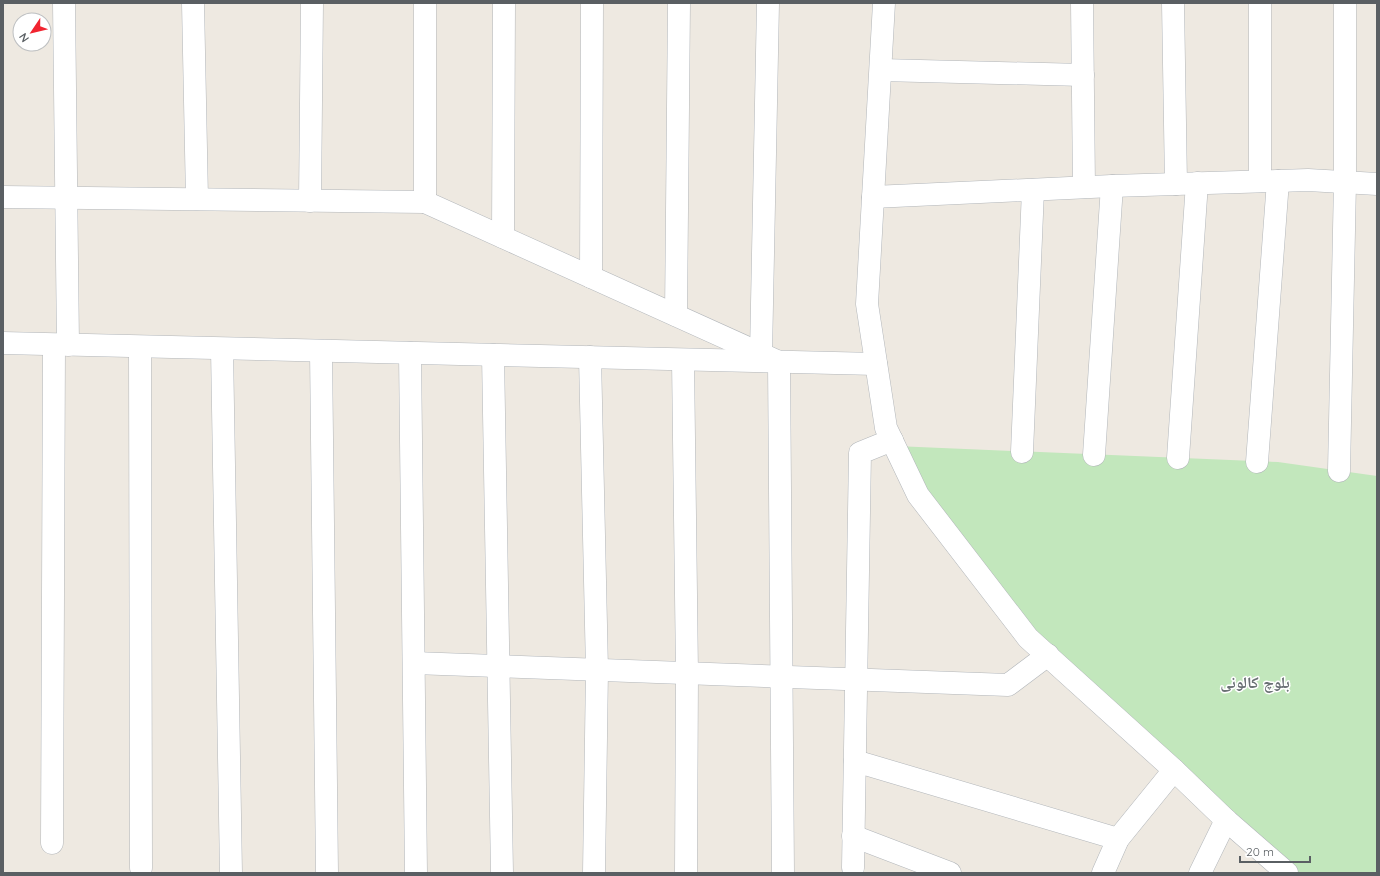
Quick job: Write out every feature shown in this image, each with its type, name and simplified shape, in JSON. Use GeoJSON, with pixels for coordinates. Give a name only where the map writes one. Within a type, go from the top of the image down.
{"type":"FeatureCollection","features":[{"type":"Feature","properties":{"kind":"street"},"geometry":{"type":"LineString","coordinates":[[52,843],[61,345],[66,198],[64,3]]}},
{"type":"Feature","properties":{"kind":"street"},"geometry":{"type":"LineString","coordinates":[[193,3],[196,199]]}},
{"type":"Feature","properties":{"kind":"street"},"geometry":{"type":"LineString","coordinates":[[310,201],[312,3]]}},
{"type":"Feature","properties":{"kind":"street"},"geometry":{"type":"LineString","coordinates":[[425,3],[426,202]]}},
{"type":"Feature","properties":{"kind":"street"},"geometry":{"type":"LineString","coordinates":[[503,237],[504,3]]}},
{"type":"Feature","properties":{"kind":"street"},"geometry":{"type":"LineString","coordinates":[[591,277],[592,3]]}},
{"type":"Feature","properties":{"kind":"street"},"geometry":{"type":"LineString","coordinates":[[676,315],[679,3]]}},
{"type":"Feature","properties":{"kind":"street"},"geometry":{"type":"LineString","coordinates":[[768,3],[770,358],[781,676],[783,873]]}},
{"type":"Feature","properties":{"kind":"street"},"geometry":{"type":"LineString","coordinates":[[884,3],[867,304],[886,428],[918,495],[1028,638],[1174,770],[1226,820],[1287,873]]}},
{"type":"Feature","properties":{"kind":"street"},"geometry":{"type":"LineString","coordinates":[[1082,3],[1084,188]]}},
{"type":"Feature","properties":{"kind":"street"},"geometry":{"type":"LineString","coordinates":[[1173,3],[1186,184],[1178,458]]}},
{"type":"Feature","properties":{"kind":"street"},"geometry":{"type":"LineString","coordinates":[[1257,462],[1269,181],[1260,3]]}},
{"type":"Feature","properties":{"kind":"street"},"geometry":{"type":"LineString","coordinates":[[1339,471],[1345,182],[1345,3]]}},
{"type":"Feature","properties":{"kind":"street"},"geometry":{"type":"LineString","coordinates":[[881,70],[1083,75]]}},
{"type":"Feature","properties":{"kind":"street"},"geometry":{"type":"LineString","coordinates":[[873,197],[1112,186],[1269,181],[1308,180],[1377,184]]}},
{"type":"Feature","properties":{"kind":"street"},"geometry":{"type":"LineString","coordinates":[[1094,455],[1112,186]]}},
{"type":"Feature","properties":{"kind":"street"},"geometry":{"type":"LineString","coordinates":[[1022,452],[1033,190]]}},
{"type":"Feature","properties":{"kind":"street"},"geometry":{"type":"LineString","coordinates":[[3,197],[426,202],[770,358]]}},
{"type":"Feature","properties":{"kind":"street"},"geometry":{"type":"LineString","coordinates":[[3,343],[683,360],[770,358],[876,364]]}},
{"type":"Feature","properties":{"kind":"street"},"geometry":{"type":"LineString","coordinates":[[140,347],[140,868]]}},
{"type":"Feature","properties":{"kind":"street"},"geometry":{"type":"LineString","coordinates":[[222,349],[231,873]]}},
{"type":"Feature","properties":{"kind":"street"},"geometry":{"type":"LineString","coordinates":[[322,351],[327,873]]}},
{"type":"Feature","properties":{"kind":"street"},"geometry":{"type":"LineString","coordinates":[[410,353],[416,873]]}},
{"type":"Feature","properties":{"kind":"street"},"geometry":{"type":"LineString","coordinates":[[493,355],[502,873]]}},
{"type":"Feature","properties":{"kind":"street"},"geometry":{"type":"LineString","coordinates":[[590,358],[597,670],[594,873]]}},
{"type":"Feature","properties":{"kind":"street"},"geometry":{"type":"LineString","coordinates":[[683,360],[687,673],[686,873]]}},
{"type":"Feature","properties":{"kind":"street"},"geometry":{"type":"LineString","coordinates":[[853,868],[860,453],[892,440]]}},
{"type":"Feature","properties":{"kind":"street"},"geometry":{"type":"LineString","coordinates":[[414,663],[1008,685],[1048,655]]}},
{"type":"Feature","properties":{"kind":"street"},"geometry":{"type":"LineString","coordinates":[[854,761],[1118,839]]}},
{"type":"Feature","properties":{"kind":"street"},"geometry":{"type":"LineString","coordinates":[[1103,873],[1118,839],[1174,770]]}},
{"type":"Feature","properties":{"kind":"street"},"geometry":{"type":"LineString","coordinates":[[1200,873],[1226,820]]}},
{"type":"Feature","properties":{"kind":"street"},"geometry":{"type":"LineString","coordinates":[[853,836],[950,873]]}},
{"type":"Feature","properties":{"kind":"green space"},"geometry":{"type":"Polygon","coordinates":[[[895,446],[1278,462],[1377,476],[1377,873],[1288,873],[1028,637],[895,446]]]}},
{"type":"Feature","properties":{"kind":"district","name":"بلوچ کالونی"},"geometry":{"type":"Point","coordinates":[1255,682]}}]}
